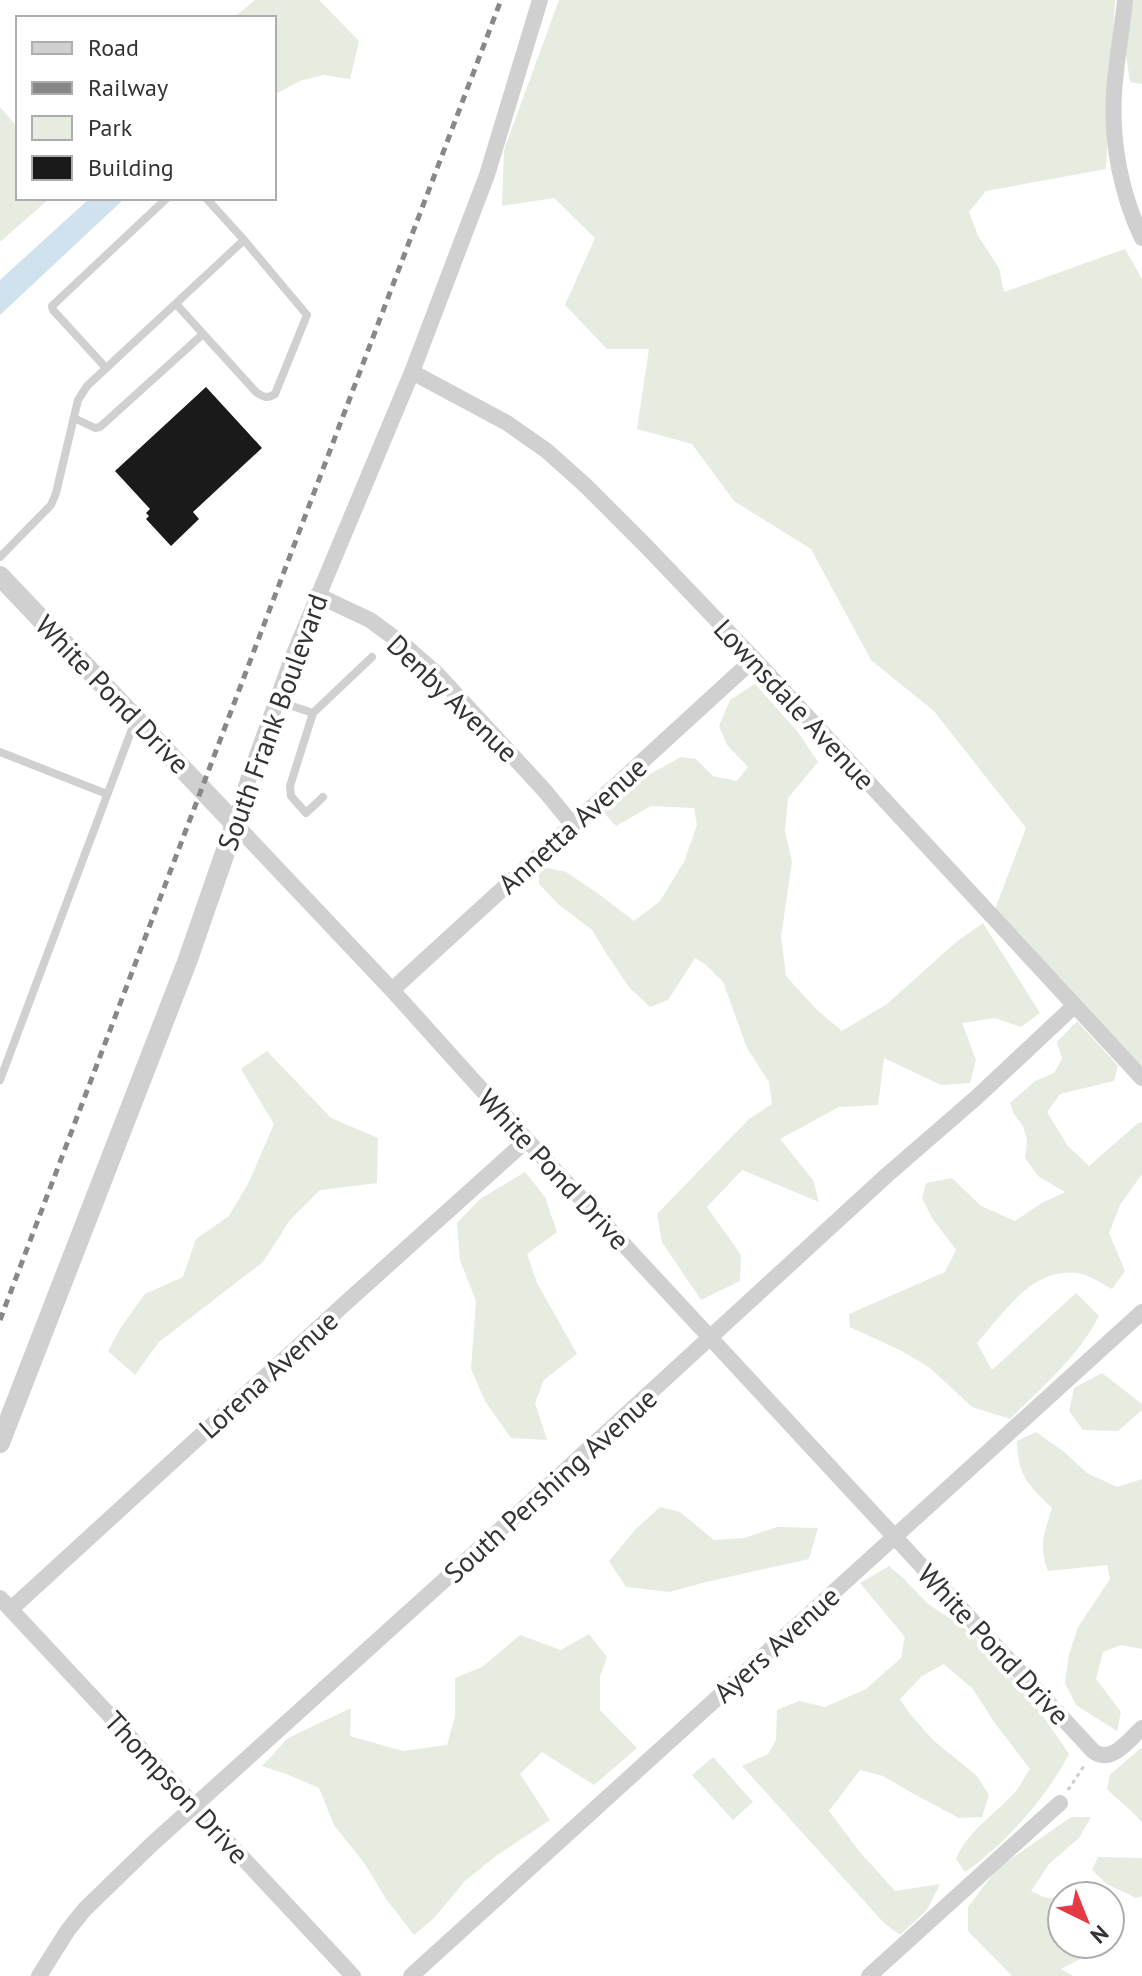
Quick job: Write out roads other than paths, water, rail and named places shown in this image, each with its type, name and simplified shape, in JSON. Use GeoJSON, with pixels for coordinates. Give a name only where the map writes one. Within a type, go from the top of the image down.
{"type":"FeatureCollection","features":[{"type":"Feature","properties":{"kind":"street","name":"South Frank Boulevard"},"geometry":{"type":"LineString","coordinates":[[0,1443],[187,962],[248,780],[317,595],[412,372],[487,175],[540,0]]}},
{"type":"Feature","properties":{"kind":"street"},"geometry":{"type":"LineString","coordinates":[[1125,0],[1114,95],[1116,145],[1122,183],[1142,238]]}},
{"type":"Feature","properties":{"kind":"street","name":"Lownsdale Avenue"},"geometry":{"type":"LineString","coordinates":[[412,372],[507,423],[547,451],[586,486],[754,659],[1142,1078]]}},
{"type":"Feature","properties":{"kind":"street","name":"White Pond Drive"},"geometry":{"type":"LineString","coordinates":[[0,576],[392,990],[894,1537],[1101,1753],[1117,1751],[1142,1728]]}},
{"type":"Feature","properties":{"kind":"street","name":"Denby Avenue"},"geometry":{"type":"LineString","coordinates":[[317,595],[370,620],[437,674],[572,824]]}},
{"type":"Feature","properties":{"kind":"street","name":"Annetta Avenue"},"geometry":{"type":"LineString","coordinates":[[392,990],[754,659]]}},
{"type":"Feature","properties":{"kind":"street","name":"South Pershing Avenue"},"geometry":{"type":"LineString","coordinates":[[39,1976],[85,1909],[151,1845],[1074,1006]]}},
{"type":"Feature","properties":{"kind":"street","name":"Lorena Avenue"},"geometry":{"type":"LineString","coordinates":[[5,1604],[527,1140]]}},
{"type":"Feature","properties":{"kind":"street","name":"Ayers Avenue"},"geometry":{"type":"LineString","coordinates":[[411,1976],[1142,1312]]}},
{"type":"Feature","properties":{"kind":"street","name":"Thompson Drive"},"geometry":{"type":"LineString","coordinates":[[5,1604],[353,1976]]}},
{"type":"Feature","properties":{"kind":"street"},"geometry":{"type":"LineString","coordinates":[[869,1976],[1060,1803]]}},
{"type":"Feature","properties":{"kind":"lane"},"geometry":{"type":"LineString","coordinates":[[106,368],[52,306],[165,200]]}},
{"type":"Feature","properties":{"kind":"lane"},"geometry":{"type":"LineString","coordinates":[[176,304],[256,392],[270,398],[275,394],[307,315],[208,200]]}},
{"type":"Feature","properties":{"kind":"lane"},"geometry":{"type":"LineString","coordinates":[[0,557],[51,505],[78,400],[83,393],[244,240]]}},
{"type":"Feature","properties":{"kind":"lane"},"geometry":{"type":"LineString","coordinates":[[74,418],[95,428],[100,427],[203,334]]}},
{"type":"Feature","properties":{"kind":"lane"},"geometry":{"type":"LineString","coordinates":[[323,797],[306,813],[291,796],[290,786],[313,713],[372,657]]}},
{"type":"Feature","properties":{"kind":"lane"},"geometry":{"type":"LineString","coordinates":[[277,701],[313,713]]}},
{"type":"Feature","properties":{"kind":"lane"},"geometry":{"type":"LineString","coordinates":[[0,1080],[136,719]]}},
{"type":"Feature","properties":{"kind":"lane"},"geometry":{"type":"LineString","coordinates":[[0,752],[107,794]]}},
{"type":"Feature","properties":{"kind":"water"},"geometry":{"type":"Polygon","coordinates":[[[88,200],[123,200],[0,315],[0,280],[88,200]]]}},
{"type":"Feature","properties":{"kind":"railway"},"geometry":{"type":"LineString","coordinates":[[0,1320],[501,0]]}}]}
